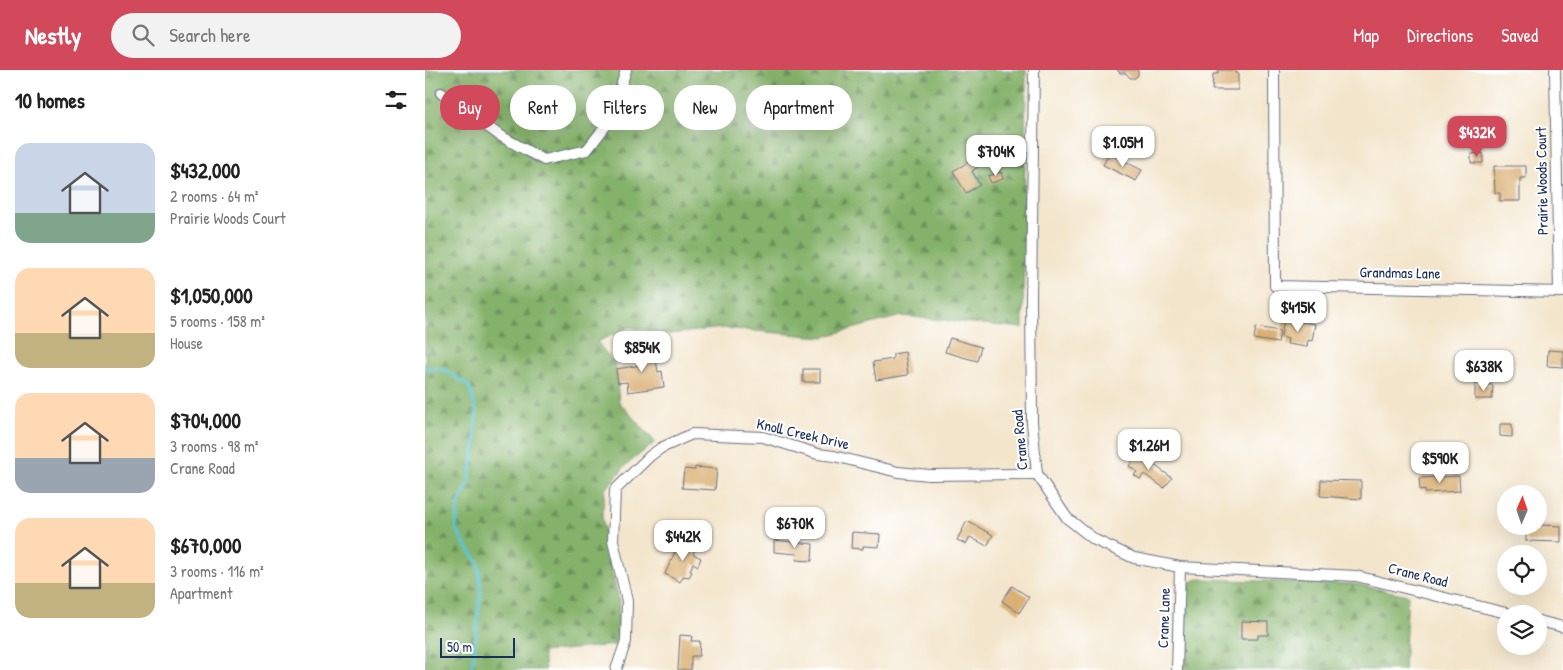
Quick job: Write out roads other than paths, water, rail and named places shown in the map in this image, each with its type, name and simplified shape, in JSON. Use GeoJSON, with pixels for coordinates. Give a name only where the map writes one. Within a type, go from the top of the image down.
{"type":"FeatureCollection","features":[{"type":"Feature","properties":{"kind":"street"},"geometry":{"type":"LineString","coordinates":[[492,130],[544,160],[587,150],[611,119],[626,70]]}},
{"type":"Feature","properties":{"kind":"street","name":"Crane Road"},"geometry":{"type":"LineString","coordinates":[[1034,70],[1031,307],[1032,422],[1037,474],[1067,518],[1095,540],[1134,558],[1180,567],[1356,576],[1497,611]]}},
{"type":"Feature","properties":{"kind":"street","name":"Grandmas Lane"},"geometry":{"type":"LineString","coordinates":[[1274,70],[1275,286],[1561,292]]}},
{"type":"Feature","properties":{"kind":"street","name":"Prairie Woods Court"},"geometry":{"type":"LineString","coordinates":[[1555,70],[1561,292]]}},
{"type":"Feature","properties":{"kind":"street","name":"Knoll Creek Drive"},"geometry":{"type":"LineString","coordinates":[[616,670],[626,641],[627,601],[613,541],[615,490],[650,456],[661,448],[692,434],[763,437],[818,454],[834,456],[899,472],[929,476],[1037,474]]}},
{"type":"Feature","properties":{"kind":"street","name":"Crane Lane"},"geometry":{"type":"LineString","coordinates":[[1177,670],[1180,567]]}},
{"type":"Feature","properties":{"kind":"street"},"geometry":{"type":"LineString","coordinates":[[1547,623],[1563,627]]}},
{"type":"Feature","properties":{"kind":"waterway"},"geometry":{"type":"LineString","coordinates":[[425,367],[445,370],[469,386],[476,410],[475,444],[469,482],[458,506],[456,529],[478,562],[481,588],[473,661],[470,670]]}}]}
